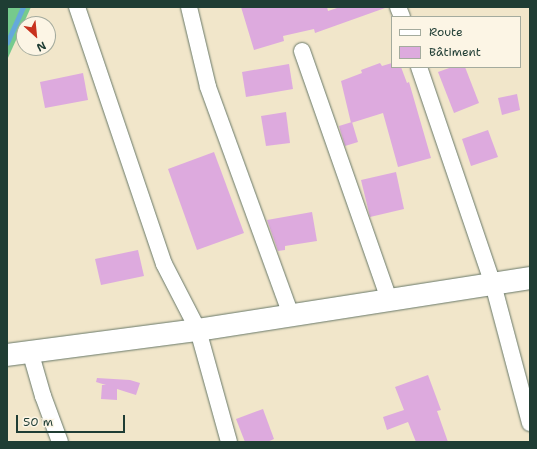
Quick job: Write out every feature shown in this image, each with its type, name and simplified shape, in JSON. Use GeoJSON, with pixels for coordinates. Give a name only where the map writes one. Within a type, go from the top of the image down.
{"type":"FeatureCollection","features":[{"type":"Feature","properties":{"kind":"street"},"geometry":{"type":"LineString","coordinates":[[77,7],[164,264],[198,330],[229,442]]}},
{"type":"Feature","properties":{"kind":"street"},"geometry":{"type":"LineString","coordinates":[[190,7],[208,87],[238,175],[291,315]]}},
{"type":"Feature","properties":{"kind":"street"},"geometry":{"type":"LineString","coordinates":[[302,51],[389,299]]}},
{"type":"Feature","properties":{"kind":"street"},"geometry":{"type":"LineString","coordinates":[[419,68],[493,284],[530,423]]}},
{"type":"Feature","properties":{"kind":"street"},"geometry":{"type":"LineString","coordinates":[[7,355],[198,330],[530,278]]}},
{"type":"Feature","properties":{"kind":"street"},"geometry":{"type":"LineString","coordinates":[[30,352],[43,396],[60,442]]}},
{"type":"Feature","properties":{"kind":"green space"},"geometry":{"type":"Polygon","coordinates":[[[7,7],[31,7],[27,16],[16,16],[16,40],[7,60],[7,7]]]}},
{"type":"Feature","properties":{"kind":"building"},"geometry":{"type":"Polygon","coordinates":[[[241,7],[327,7],[328,11],[340,7],[385,8],[315,33],[314,29],[283,36],[284,41],[254,50],[241,7]]]}},
{"type":"Feature","properties":{"kind":"building"},"geometry":{"type":"Polygon","coordinates":[[[380,63],[382,66],[391,63],[391,68],[401,68],[407,83],[409,82],[431,158],[398,167],[383,113],[351,123],[341,81],[362,73],[361,70],[380,63]]]}},
{"type":"Feature","properties":{"kind":"building"},"geometry":{"type":"Polygon","coordinates":[[[289,64],[293,89],[246,97],[242,72],[289,64]]]}},
{"type":"Feature","properties":{"kind":"building"},"geometry":{"type":"Polygon","coordinates":[[[449,68],[465,68],[479,103],[454,113],[438,72],[449,68]]]}},
{"type":"Feature","properties":{"kind":"building"},"geometry":{"type":"Polygon","coordinates":[[[83,73],[88,100],[45,108],[40,82],[83,73]]]}},
{"type":"Feature","properties":{"kind":"building"},"geometry":{"type":"Polygon","coordinates":[[[517,94],[520,110],[502,115],[498,98],[517,94]]]}},
{"type":"Feature","properties":{"kind":"building"},"geometry":{"type":"Polygon","coordinates":[[[286,112],[290,143],[266,146],[261,116],[286,112]]]}},
{"type":"Feature","properties":{"kind":"building"},"geometry":{"type":"Polygon","coordinates":[[[352,122],[358,142],[345,146],[339,126],[352,122]]]}},
{"type":"Feature","properties":{"kind":"building"},"geometry":{"type":"Polygon","coordinates":[[[488,130],[498,157],[471,166],[462,139],[488,130]]]}},
{"type":"Feature","properties":{"kind":"building"},"geometry":{"type":"Polygon","coordinates":[[[214,152],[244,233],[197,250],[168,169],[214,152]]]}},
{"type":"Feature","properties":{"kind":"building"},"geometry":{"type":"Polygon","coordinates":[[[396,172],[404,209],[370,217],[361,180],[396,172]]]}},
{"type":"Feature","properties":{"kind":"building"},"geometry":{"type":"Polygon","coordinates":[[[312,212],[317,241],[285,246],[285,250],[278,251],[267,220],[312,212]]]}},
{"type":"Feature","properties":{"kind":"building"},"geometry":{"type":"Polygon","coordinates":[[[138,250],[144,276],[101,285],[95,259],[138,250]]]}},
{"type":"Feature","properties":{"kind":"building"},"geometry":{"type":"Polygon","coordinates":[[[428,375],[441,410],[437,411],[448,442],[416,442],[408,422],[387,430],[383,417],[404,410],[395,387],[428,375]]]}},
{"type":"Feature","properties":{"kind":"building"},"geometry":{"type":"Polygon","coordinates":[[[97,378],[130,380],[140,383],[136,395],[117,389],[117,400],[101,399],[102,385],[106,385],[96,382],[97,378]]]}},
{"type":"Feature","properties":{"kind":"building"},"geometry":{"type":"Polygon","coordinates":[[[263,409],[274,439],[267,442],[245,442],[236,419],[263,409]]]}},
{"type":"Feature","properties":{"kind":"waterway"},"geometry":{"type":"LineString","coordinates":[[7,43],[23,7]]}}]}
